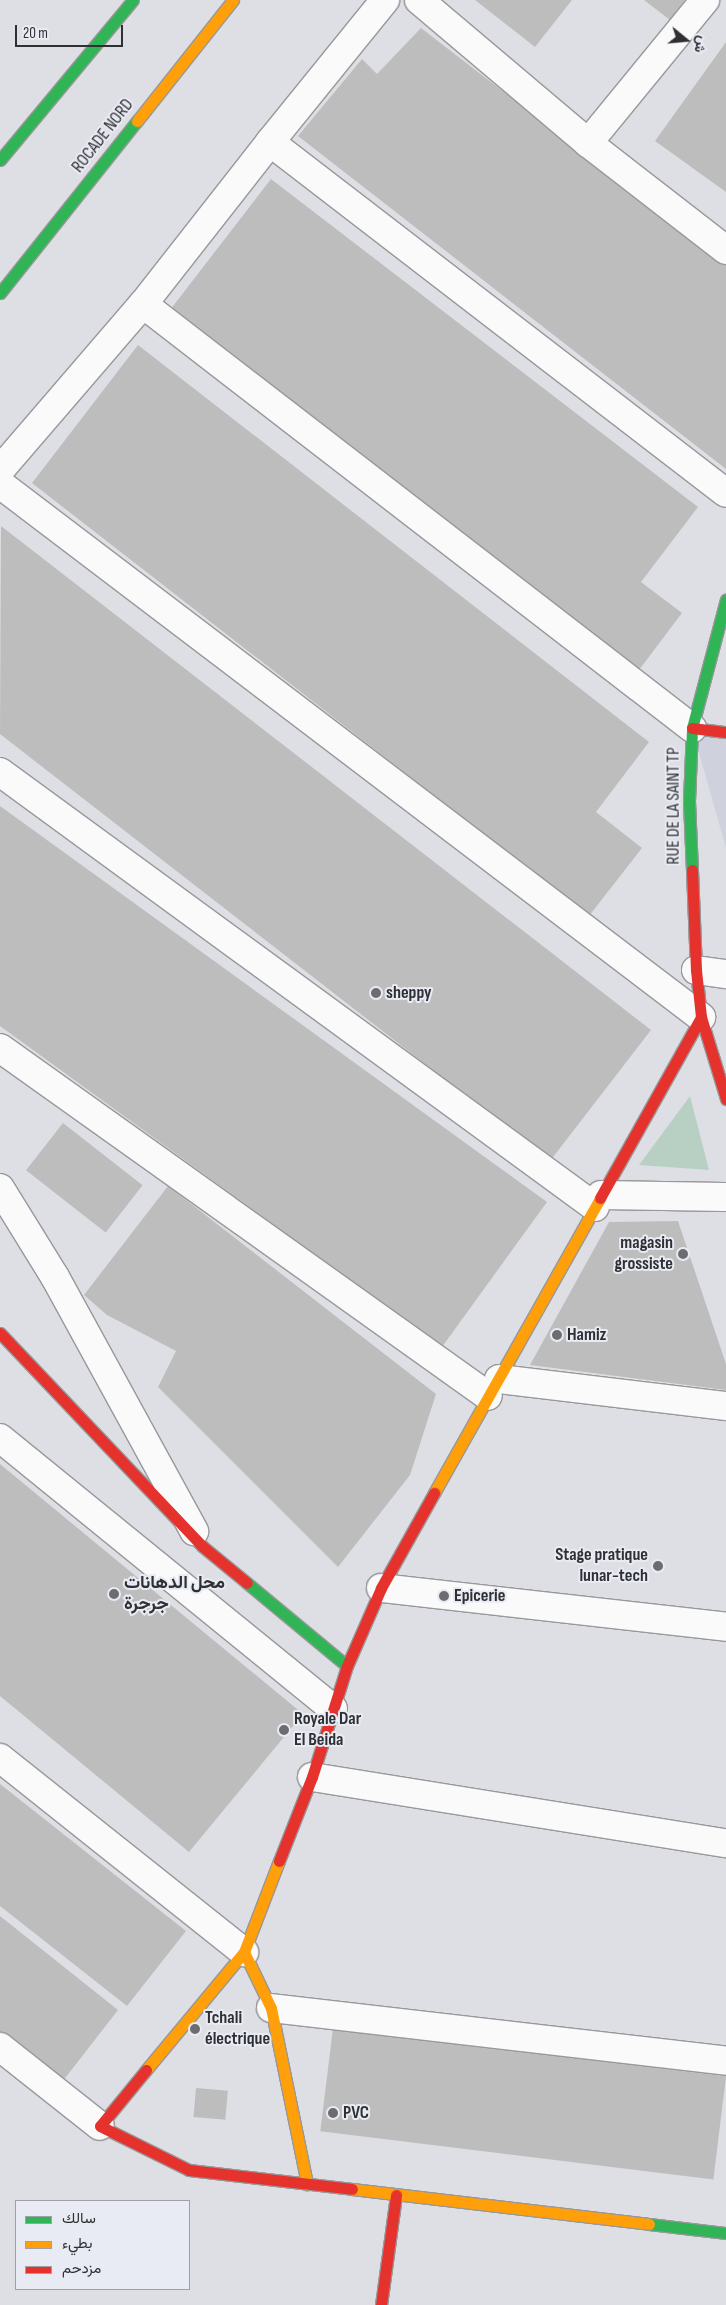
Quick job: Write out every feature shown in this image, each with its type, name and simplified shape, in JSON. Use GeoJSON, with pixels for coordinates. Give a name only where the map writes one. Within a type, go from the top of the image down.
{"type":"FeatureCollection","features":[{"type":"Feature","properties":{"kind":"main road"},"geometry":{"type":"LineString","coordinates":[[0,160],[133,0]]}},
{"type":"Feature","properties":{"kind":"main road","name":"ROCADE NORD"},"geometry":{"type":"LineString","coordinates":[[0,293],[233,0]]}},
{"type":"Feature","properties":{"kind":"main road","name":"RUE DE LA SAINT TP"},"geometry":{"type":"LineString","coordinates":[[726,599],[692,728],[689,801],[696,970],[701,1016],[726,1099]]}},
{"type":"Feature","properties":{"kind":"main road"},"geometry":{"type":"LineString","coordinates":[[692,728],[726,732]]}},
{"type":"Feature","properties":{"kind":"main road"},"geometry":{"type":"LineString","coordinates":[[701,1016],[381,1588],[347,1666],[312,1777],[244,1952],[100,2126],[190,2170],[726,2233]]}},
{"type":"Feature","properties":{"kind":"main road"},"geometry":{"type":"LineString","coordinates":[[0,1333],[202,1546],[347,1666]]}},
{"type":"Feature","properties":{"kind":"main road"},"geometry":{"type":"LineString","coordinates":[[244,1952],[271,2008],[307,2184]]}},
{"type":"Feature","properties":{"kind":"main road"},"geometry":{"type":"LineString","coordinates":[[380,2305],[396,2195]]}},
{"type":"Feature","properties":{"kind":"street"},"geometry":{"type":"LineString","coordinates":[[0,470],[143,304],[270,142],[385,0]]}},
{"type":"Feature","properties":{"kind":"street"},"geometry":{"type":"LineString","coordinates":[[418,0],[588,142],[726,250]]}},
{"type":"Feature","properties":{"kind":"street"},"geometry":{"type":"LineString","coordinates":[[588,142],[705,0]]}},
{"type":"Feature","properties":{"kind":"street"},"geometry":{"type":"LineString","coordinates":[[270,142],[726,493]]}},
{"type":"Feature","properties":{"kind":"street"},"geometry":{"type":"LineString","coordinates":[[143,304],[692,728]]}},
{"type":"Feature","properties":{"kind":"street"},"geometry":{"type":"LineString","coordinates":[[0,484],[701,1016]]}},
{"type":"Feature","properties":{"kind":"street"},"geometry":{"type":"LineString","coordinates":[[0,772],[598,1201],[726,1196]]}},
{"type":"Feature","properties":{"kind":"street"},"geometry":{"type":"LineString","coordinates":[[696,970],[726,974]]}},
{"type":"Feature","properties":{"kind":"street"},"geometry":{"type":"LineString","coordinates":[[0,1048],[493,1388],[726,1406]]}},
{"type":"Feature","properties":{"kind":"street"},"geometry":{"type":"LineString","coordinates":[[0,1188],[55,1277],[202,1546]]}},
{"type":"Feature","properties":{"kind":"street"},"geometry":{"type":"LineString","coordinates":[[0,1438],[334,1709]]}},
{"type":"Feature","properties":{"kind":"street"},"geometry":{"type":"LineString","coordinates":[[381,1588],[726,1627]]}},
{"type":"Feature","properties":{"kind":"street"},"geometry":{"type":"LineString","coordinates":[[0,1758],[244,1952]]}},
{"type":"Feature","properties":{"kind":"street"},"geometry":{"type":"LineString","coordinates":[[312,1777],[726,1843]]}},
{"type":"Feature","properties":{"kind":"street"},"geometry":{"type":"LineString","coordinates":[[271,2008],[726,2061]]}},
{"type":"Feature","properties":{"kind":"street"},"geometry":{"type":"LineString","coordinates":[[0,2047],[100,2126]]}},
{"type":"Feature","properties":{"kind":"shaded area"},"geometry":{"type":"Polygon","coordinates":[[[692,728],[726,733],[726,848],[692,728]]]}},
{"type":"Feature","properties":{"kind":"green space"},"geometry":{"type":"Polygon","coordinates":[[[690,1096],[709,1170],[639,1165],[690,1096]]]}},
{"type":"Feature","properties":{"kind":"building"},"geometry":{"type":"Polygon","coordinates":[[[475,0],[572,0],[535,47],[475,0]]]}},
{"type":"Feature","properties":{"kind":"building"},"geometry":{"type":"Polygon","coordinates":[[[644,0],[685,0],[670,20],[644,0]]]}},
{"type":"Feature","properties":{"kind":"building"},"geometry":{"type":"Polygon","coordinates":[[[421,28],[726,264],[726,469],[298,136],[362,59],[377,74],[421,28]]]}},
{"type":"Feature","properties":{"kind":"building"},"geometry":{"type":"Polygon","coordinates":[[[726,42],[726,192],[655,141],[726,42]]]}},
{"type":"Feature","properties":{"kind":"building"},"geometry":{"type":"Polygon","coordinates":[[[271,179],[698,507],[641,582],[682,613],[639,670],[170,310],[271,179]]]}},
{"type":"Feature","properties":{"kind":"building"},"geometry":{"type":"Polygon","coordinates":[[[138,345],[649,742],[596,812],[642,848],[589,916],[32,483],[138,345]]]}},
{"type":"Feature","properties":{"kind":"building"},"geometry":{"type":"Polygon","coordinates":[[[1,526],[651,1030],[550,1161],[0,734],[1,526]]]}},
{"type":"Feature","properties":{"kind":"building"},"geometry":{"type":"Polygon","coordinates":[[[0,806],[547,1202],[442,1347],[0,1026],[0,806]]]}},
{"type":"Feature","properties":{"kind":"building"},"geometry":{"type":"Polygon","coordinates":[[[63,1123],[143,1185],[106,1232],[26,1170],[63,1123]]]}},
{"type":"Feature","properties":{"kind":"building"},"geometry":{"type":"Polygon","coordinates":[[[168,1186],[436,1394],[410,1475],[338,1567],[158,1387],[176,1351],[107,1315],[84,1295],[168,1186]]]}},
{"type":"Feature","properties":{"kind":"building"},"geometry":{"type":"Polygon","coordinates":[[[678,1221],[726,1364],[726,1390],[530,1365],[609,1222],[678,1221]]]}},
{"type":"Feature","properties":{"kind":"building"},"geometry":{"type":"Polygon","coordinates":[[[0,1464],[303,1714],[189,1852],[0,1696],[0,1464]]]}},
{"type":"Feature","properties":{"kind":"building"},"geometry":{"type":"Polygon","coordinates":[[[0,1784],[186,1931],[127,2006],[0,1906],[0,1784]]]}},
{"type":"Feature","properties":{"kind":"building"},"geometry":{"type":"Polygon","coordinates":[[[0,1916],[118,2010],[59,2086],[0,2039],[0,1916]]]}},
{"type":"Feature","properties":{"kind":"building"},"geometry":{"type":"Polygon","coordinates":[[[333,2028],[726,2076],[713,2179],[320,2131],[333,2028]]]}},
{"type":"Feature","properties":{"kind":"building"},"geometry":{"type":"Polygon","coordinates":[[[196,2088],[228,2091],[225,2120],[193,2117],[196,2088]]]}},
{"type":"Feature","properties":{"kind":"traffic: fast"},"geometry":{"type":"LineString","coordinates":[[0,160],[133,0]]}},
{"type":"Feature","properties":{"kind":"traffic: fast"},"geometry":{"type":"LineString","coordinates":[[0,293],[137,121]]}},
{"type":"Feature","properties":{"kind":"traffic: fast"},"geometry":{"type":"LineString","coordinates":[[692,870],[689,801],[692,728],[726,599]]}},
{"type":"Feature","properties":{"kind":"traffic: fast"},"geometry":{"type":"LineString","coordinates":[[247,1583],[347,1666]]}},
{"type":"Feature","properties":{"kind":"traffic: fast"},"geometry":{"type":"LineString","coordinates":[[649,2224],[726,2233]]}},
{"type":"Feature","properties":{"kind":"traffic: slow"},"geometry":{"type":"LineString","coordinates":[[137,121],[233,0]]}},
{"type":"Feature","properties":{"kind":"traffic: slow"},"geometry":{"type":"LineString","coordinates":[[434,1493],[600,1198]]}},
{"type":"Feature","properties":{"kind":"traffic: slow"},"geometry":{"type":"LineString","coordinates":[[146,2070],[244,1952],[279,1861]]}},
{"type":"Feature","properties":{"kind":"traffic: slow"},"geometry":{"type":"LineString","coordinates":[[244,1952],[271,2008],[307,2184]]}},
{"type":"Feature","properties":{"kind":"traffic: slow"},"geometry":{"type":"LineString","coordinates":[[352,2189],[649,2224]]}},
{"type":"Feature","properties":{"kind":"traffic: jam"},"geometry":{"type":"LineString","coordinates":[[692,728],[726,732]]}},
{"type":"Feature","properties":{"kind":"traffic: jam"},"geometry":{"type":"LineString","coordinates":[[692,870],[696,970],[701,1017],[726,1099]]}},
{"type":"Feature","properties":{"kind":"traffic: jam"},"geometry":{"type":"LineString","coordinates":[[600,1198],[701,1017]]}},
{"type":"Feature","properties":{"kind":"traffic: jam"},"geometry":{"type":"LineString","coordinates":[[0,1333],[202,1546],[247,1583]]}},
{"type":"Feature","properties":{"kind":"traffic: jam"},"geometry":{"type":"LineString","coordinates":[[279,1861],[312,1777],[347,1666],[381,1588],[434,1493]]}},
{"type":"Feature","properties":{"kind":"traffic: jam"},"geometry":{"type":"LineString","coordinates":[[146,2070],[100,2126],[189,2170],[352,2189]]}},
{"type":"Feature","properties":{"kind":"traffic: jam"},"geometry":{"type":"LineString","coordinates":[[381,2305],[396,2195]]}},
{"type":"Feature","properties":{"kind":"place","name":"sheppy"},"geometry":{"type":"Point","coordinates":[376,993]}},
{"type":"Feature","properties":{"kind":"place","name":"magasin grossiste"},"geometry":{"type":"Point","coordinates":[683,1254]}},
{"type":"Feature","properties":{"kind":"place","name":"Hamiz"},"geometry":{"type":"Point","coordinates":[557,1335]}},
{"type":"Feature","properties":{"kind":"place","name":"Stage pratique lunar-tech"},"geometry":{"type":"Point","coordinates":[658,1566]}},
{"type":"Feature","properties":{"kind":"place","name":"محل الدهانات جرجرة"},"geometry":{"type":"Point","coordinates":[114,1594]}},
{"type":"Feature","properties":{"kind":"place","name":"Epicerie"},"geometry":{"type":"Point","coordinates":[444,1596]}},
{"type":"Feature","properties":{"kind":"place","name":"Royale Dar El Beida"},"geometry":{"type":"Point","coordinates":[284,1730]}},
{"type":"Feature","properties":{"kind":"place","name":"Tchali électrique"},"geometry":{"type":"Point","coordinates":[195,2029]}},
{"type":"Feature","properties":{"kind":"place","name":"PVC"},"geometry":{"type":"Point","coordinates":[333,2113]}}]}
